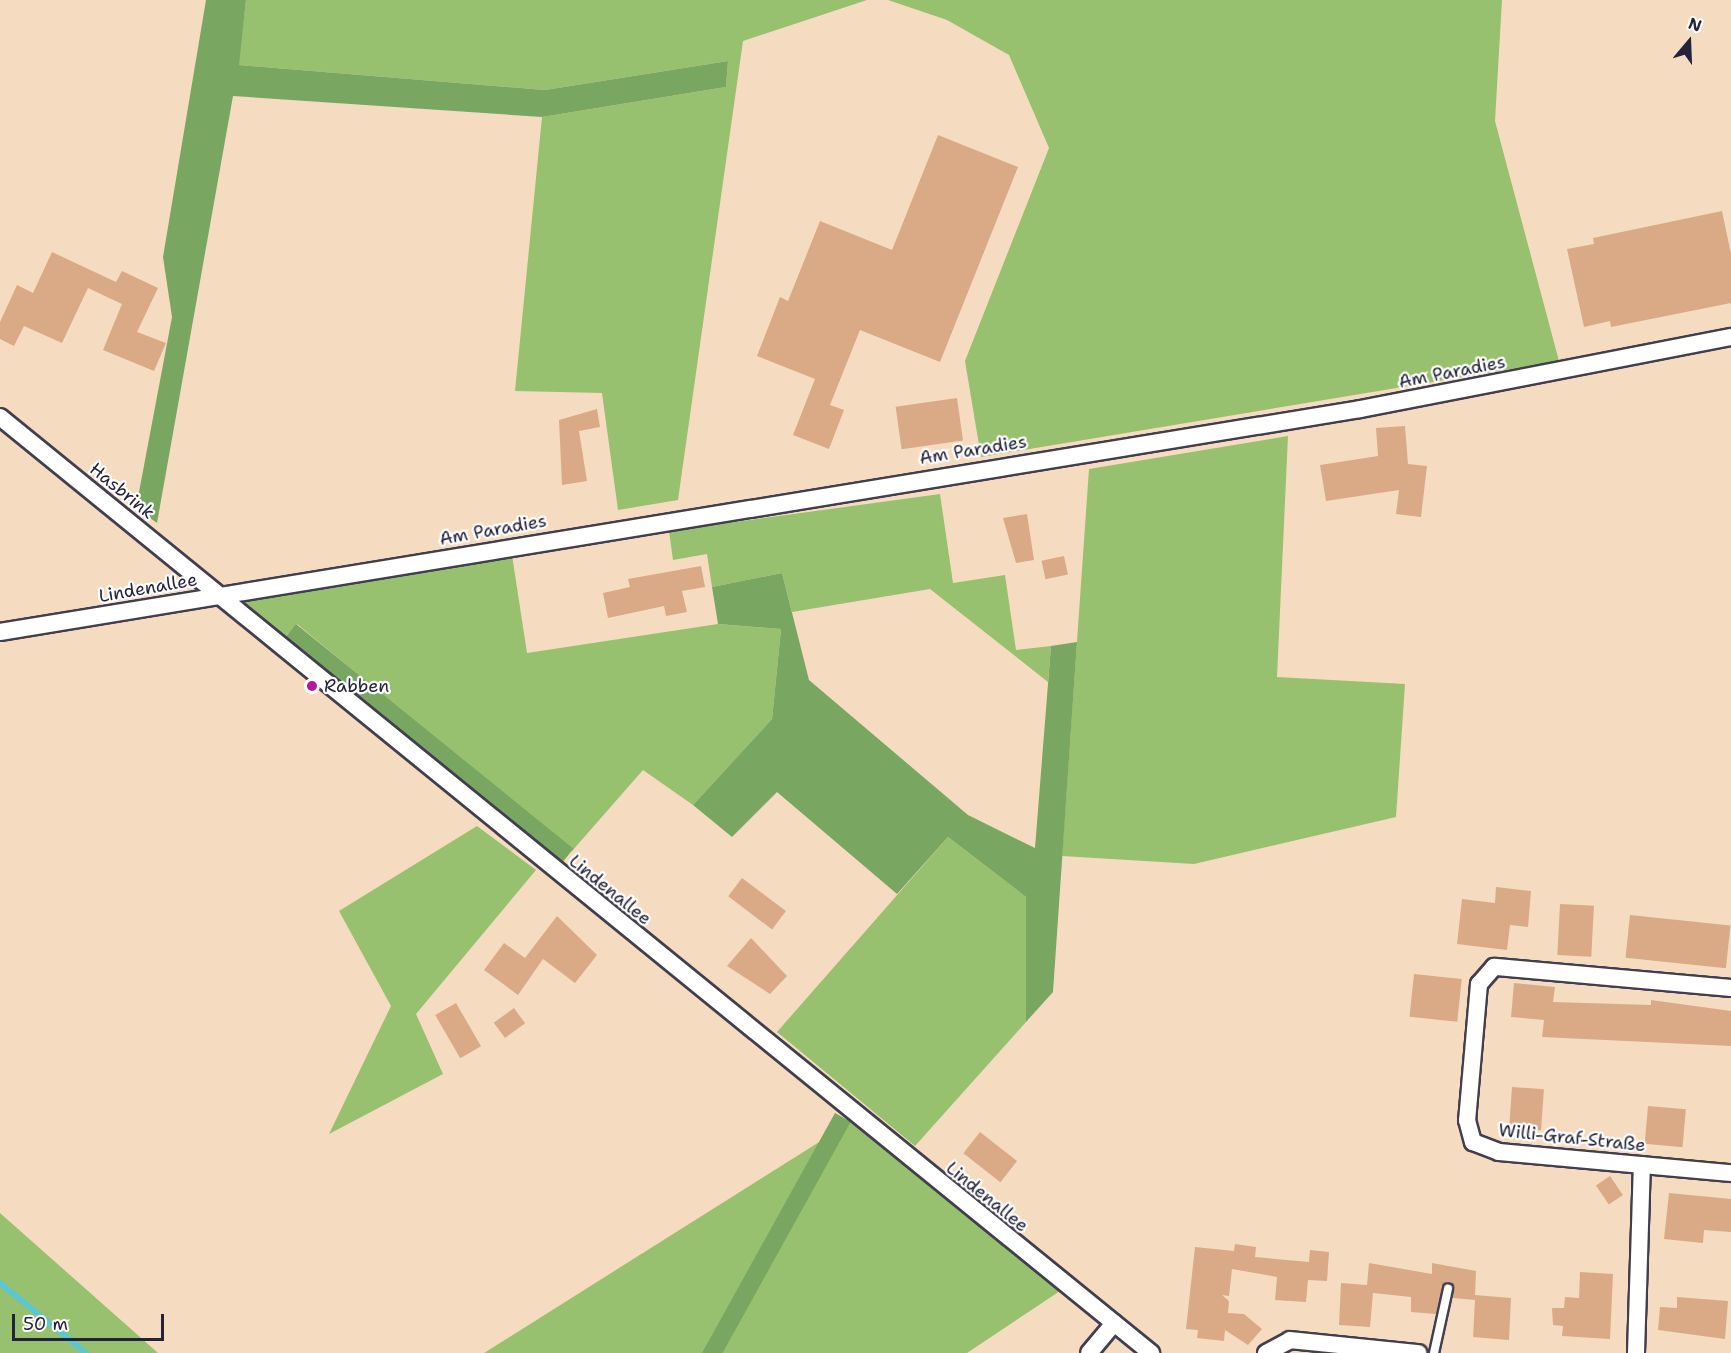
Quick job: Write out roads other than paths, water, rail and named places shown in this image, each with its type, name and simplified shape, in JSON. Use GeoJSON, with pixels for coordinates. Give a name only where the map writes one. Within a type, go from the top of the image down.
{"type":"FeatureCollection","features":[{"type":"Feature","properties":{"kind":"street","name":"Am Paradies"},"geometry":{"type":"LineString","coordinates":[[219,596],[1360,409],[1731,338]]}},
{"type":"Feature","properties":{"kind":"street","name":"Hasbrink"},"geometry":{"type":"LineString","coordinates":[[0,417],[219,596]]}},
{"type":"Feature","properties":{"kind":"street","name":"Lindenallee"},"geometry":{"type":"LineString","coordinates":[[0,632],[219,596],[1150,1353]]}},
{"type":"Feature","properties":{"kind":"street","name":"Willi-Graf-Straße"},"geometry":{"type":"LineString","coordinates":[[1731,988],[1509,965],[1494,967],[1479,984],[1467,1120],[1473,1142],[1498,1152],[1731,1173]]}},
{"type":"Feature","properties":{"kind":"street"},"geometry":{"type":"LineString","coordinates":[[1636,1353],[1642,1165]]}},
{"type":"Feature","properties":{"kind":"street"},"geometry":{"type":"LineString","coordinates":[[1089,1353],[1113,1323]]}},
{"type":"Feature","properties":{"kind":"street"},"geometry":{"type":"LineString","coordinates":[[1266,1353],[1290,1341],[1418,1353]]}},
{"type":"Feature","properties":{"kind":"lane"},"geometry":{"type":"LineString","coordinates":[[1434,1353],[1448,1289]]}},
{"type":"Feature","properties":{"kind":"waterway"},"geometry":{"type":"LineString","coordinates":[[0,1283],[86,1353]]}},
{"type":"Feature","properties":{"kind":"place","name":"Rabben"},"geometry":{"type":"Point","coordinates":[312,686]}}]}
